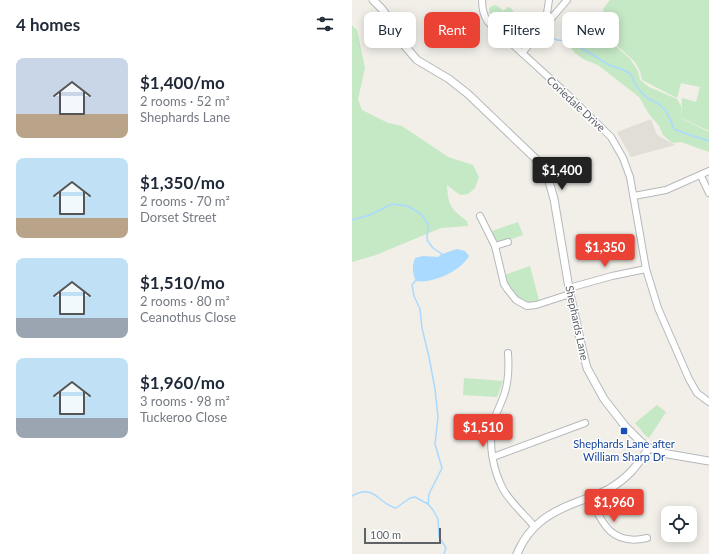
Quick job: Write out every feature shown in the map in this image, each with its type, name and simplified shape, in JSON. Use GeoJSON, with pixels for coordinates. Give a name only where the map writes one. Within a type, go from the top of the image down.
{"type":"FeatureCollection","features":[{"type":"Feature","properties":{"kind":"street","name":"Shephards Lane"},"geometry":{"type":"LineString","coordinates":[[373,0],[382,9],[393,24],[404,45],[417,60],[448,79],[468,94],[538,161],[548,178],[554,200],[569,291],[587,368],[604,399],[625,426],[649,448],[668,454],[709,461]]}},
{"type":"Feature","properties":{"kind":"street","name":"Coriedale Drive"},"geometry":{"type":"LineString","coordinates":[[482,0],[484,16],[488,22],[566,93],[611,137],[623,158],[630,177],[650,286],[688,379],[697,393],[709,402]]}},
{"type":"Feature","properties":{"kind":"street"},"geometry":{"type":"LineString","coordinates":[[547,12],[549,0]]}},
{"type":"Feature","properties":{"kind":"street"},"geometry":{"type":"LineString","coordinates":[[554,15],[567,0]]}},
{"type":"Feature","properties":{"kind":"street"},"geometry":{"type":"LineString","coordinates":[[522,53],[526,48]]}},
{"type":"Feature","properties":{"kind":"street"},"geometry":{"type":"LineString","coordinates":[[634,196],[666,190],[709,172]]}},
{"type":"Feature","properties":{"kind":"street"},"geometry":{"type":"LineString","coordinates":[[701,176],[709,193]]}},
{"type":"Feature","properties":{"kind":"street"},"geometry":{"type":"LineString","coordinates":[[480,216],[495,246],[504,284],[512,295],[523,305],[536,305],[569,291],[612,276],[646,269]]}},
{"type":"Feature","properties":{"kind":"street"},"geometry":{"type":"LineString","coordinates":[[495,246],[508,242]]}},
{"type":"Feature","properties":{"kind":"street"},"geometry":{"type":"LineString","coordinates":[[508,353],[509,367],[507,381],[504,395],[493,424],[491,439],[493,457],[496,473],[503,490],[534,526]]}},
{"type":"Feature","properties":{"kind":"street"},"geometry":{"type":"LineString","coordinates":[[493,457],[585,423]]}},
{"type":"Feature","properties":{"kind":"street"},"geometry":{"type":"LineString","coordinates":[[517,554],[534,526],[554,512],[607,490],[631,474],[649,448]]}},
{"type":"Feature","properties":{"kind":"street"},"geometry":{"type":"LineString","coordinates":[[590,497],[603,525],[610,532],[627,540],[647,538]]}},
{"type":"Feature","properties":{"kind":"shaded area"},"geometry":{"type":"Polygon","coordinates":[[[651,119],[657,135],[675,145],[631,157],[617,132],[651,119]]]}},
{"type":"Feature","properties":{"kind":"green space"},"geometry":{"type":"Polygon","coordinates":[[[610,0],[709,0],[709,131],[681,118],[682,98],[696,102],[700,87],[681,83],[677,98],[642,80],[640,71],[635,62],[619,47],[619,12],[604,12],[603,9],[610,0]]]}},
{"type":"Feature","properties":{"kind":"green space"},"geometry":{"type":"Polygon","coordinates":[[[494,5],[503,11],[508,7],[511,8],[514,12],[490,12],[489,8],[494,5]]]}},
{"type":"Feature","properties":{"kind":"green space"},"geometry":{"type":"Polygon","coordinates":[[[352,25],[357,30],[365,68],[358,99],[362,110],[388,123],[402,126],[448,157],[473,165],[479,177],[475,188],[468,194],[460,195],[447,185],[448,198],[451,206],[467,221],[468,226],[441,228],[376,255],[352,262],[352,25]]]}},
{"type":"Feature","properties":{"kind":"green space"},"geometry":{"type":"Polygon","coordinates":[[[571,48],[618,48],[630,59],[638,71],[640,80],[649,87],[677,99],[681,106],[682,119],[709,132],[709,152],[681,142],[672,143],[663,135],[659,126],[649,114],[639,97],[598,65],[583,59],[571,48]]]}},
{"type":"Feature","properties":{"kind":"green space"},"geometry":{"type":"Polygon","coordinates":[[[518,222],[523,235],[497,244],[492,231],[518,222]]]}},
{"type":"Feature","properties":{"kind":"green space"},"geometry":{"type":"Polygon","coordinates":[[[530,266],[540,304],[527,306],[516,300],[502,276],[530,266]]]}},
{"type":"Feature","properties":{"kind":"green space"},"geometry":{"type":"Polygon","coordinates":[[[464,378],[503,381],[497,397],[463,395],[464,378]]]}},
{"type":"Feature","properties":{"kind":"green space"},"geometry":{"type":"Polygon","coordinates":[[[657,405],[666,412],[649,438],[635,423],[657,405]]]}},
{"type":"Feature","properties":{"kind":"water"},"geometry":{"type":"Polygon","coordinates":[[[457,249],[465,251],[469,256],[460,267],[438,278],[416,281],[413,270],[415,258],[423,256],[438,257],[442,254],[457,249]]]}},
{"type":"Feature","properties":{"kind":"waterway"},"geometry":{"type":"LineString","coordinates":[[554,39],[573,43],[609,65],[631,74],[636,85],[643,94],[659,104],[665,110],[674,129],[709,141]]}},
{"type":"Feature","properties":{"kind":"waterway"},"geometry":{"type":"LineString","coordinates":[[352,220],[370,215],[392,204],[408,206],[421,214],[428,224],[427,240],[433,248],[442,254],[441,256]]}},
{"type":"Feature","properties":{"kind":"waterway"},"geometry":{"type":"LineString","coordinates":[[416,280],[412,285],[414,296],[420,309],[422,328],[435,389],[438,417],[435,444],[442,468],[429,494],[428,504]]}},
{"type":"Feature","properties":{"kind":"waterway"},"geometry":{"type":"LineString","coordinates":[[352,496],[366,492],[371,493],[385,503],[396,508],[410,498],[415,497],[428,504],[438,519],[439,537],[446,548],[444,554]]}},
{"type":"Feature","properties":{"kind":"place","name":"Shephards Lane after William Sharp Dr"},"geometry":{"type":"Point","coordinates":[624,431]}}]}
